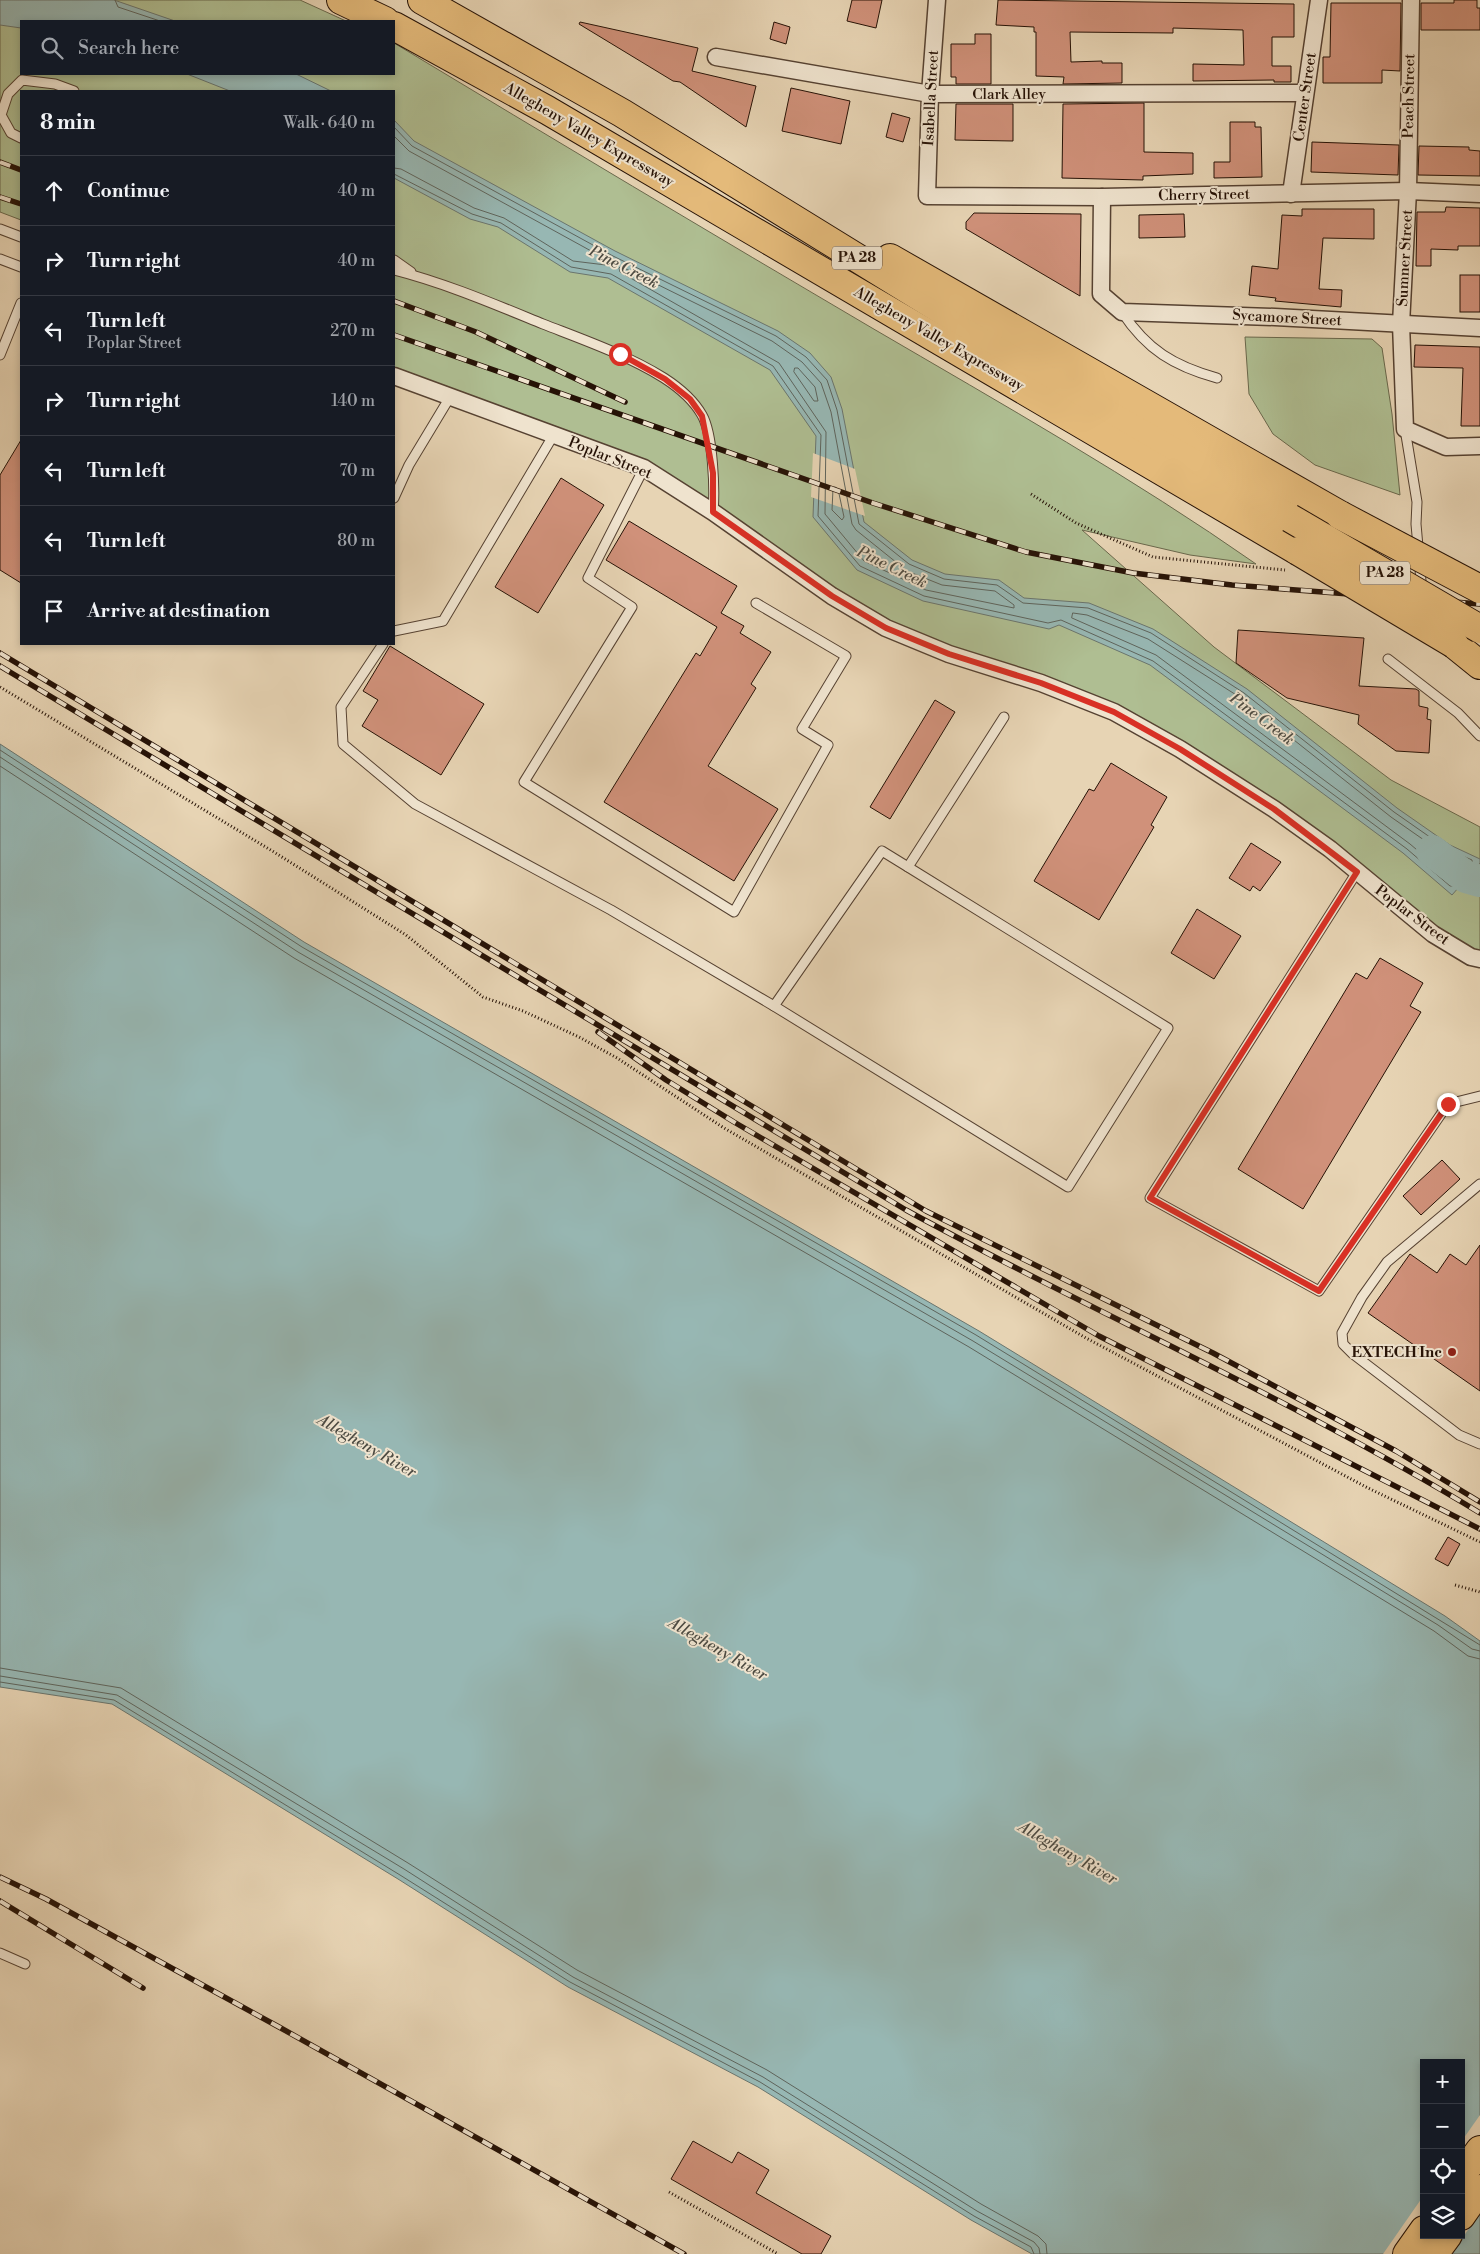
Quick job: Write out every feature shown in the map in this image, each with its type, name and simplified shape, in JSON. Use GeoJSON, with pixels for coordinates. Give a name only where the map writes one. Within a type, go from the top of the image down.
{"type":"FeatureCollection","features":[{"type":"Feature","properties":{"kind":"highway"},"geometry":{"type":"LineString","coordinates":[[341,0],[382,20]]}},
{"type":"Feature","properties":{"kind":"highway","name":"Allegheny Valley Expressway"},"geometry":{"type":"LineString","coordinates":[[422,0],[622,113],[1047,375],[1480,629]]}},
{"type":"Feature","properties":{"kind":"highway","name":"Allegheny Valley Expressway"},"geometry":{"type":"LineString","coordinates":[[395,27],[547,110],[1480,659]]}},
{"type":"Feature","properties":{"kind":"highway"},"geometry":{"type":"LineString","coordinates":[[622,113],[945,288],[1340,515],[1480,589]]}},
{"type":"Feature","properties":{"kind":"highway"},"geometry":{"type":"LineString","coordinates":[[1454,644],[1480,665]]}},
{"type":"Feature","properties":{"kind":"highway"},"geometry":{"type":"LineString","coordinates":[[1465,2171],[1480,2150]]}},
{"type":"Feature","properties":{"kind":"highway"},"geometry":{"type":"LineString","coordinates":[[1465,2210],[1480,2189]]}},
{"type":"Feature","properties":{"kind":"highway"},"geometry":{"type":"LineString","coordinates":[[1407,2254],[1420,2236]]}},
{"type":"Feature","properties":{"kind":"highway"},"geometry":{"type":"LineString","coordinates":[[1434,2254],[1445,2239]]}},
{"type":"Feature","properties":{"kind":"street","name":"Isabella Street"},"geometry":{"type":"LineString","coordinates":[[927,196],[930,94],[938,0]]}},
{"type":"Feature","properties":{"kind":"street","name":"Center Street"},"geometry":{"type":"LineString","coordinates":[[1291,194],[1304,93],[1319,0]]}},
{"type":"Feature","properties":{"kind":"street","name":"Peach Street"},"geometry":{"type":"LineString","coordinates":[[1408,191],[1411,0]]}},
{"type":"Feature","properties":{"kind":"street","name":"Clark Alley"},"geometry":{"type":"LineString","coordinates":[[716,57],[930,94],[1304,93]]}},
{"type":"Feature","properties":{"kind":"street","name":"Cherry Street"},"geometry":{"type":"LineString","coordinates":[[927,196],[1102,197],[1408,191],[1480,194]]}},
{"type":"Feature","properties":{"kind":"street","name":"Sumner Street"},"geometry":{"type":"LineString","coordinates":[[1405,429],[1401,324],[1408,191]]}},
{"type":"Feature","properties":{"kind":"street"},"geometry":{"type":"LineString","coordinates":[[1102,197],[1101,294],[1122,312]]}},
{"type":"Feature","properties":{"kind":"street","name":"Sycamore Street"},"geometry":{"type":"LineString","coordinates":[[1122,312],[1275,317],[1480,328]]}},
{"type":"Feature","properties":{"kind":"street","name":"Poplar Street"},"geometry":{"type":"LineString","coordinates":[[395,376],[644,468],[713,512],[832,596],[886,628],[949,654],[1050,686],[1114,712],[1156,735],[1274,809],[1357,872],[1433,934],[1475,958]]}},
{"type":"Feature","properties":{"kind":"street"},"geometry":{"type":"LineString","coordinates":[[1405,429],[1446,447],[1480,446]]}},
{"type":"Feature","properties":{"kind":"street"},"geometry":{"type":"LineString","coordinates":[[1475,958],[1480,974]]}},
{"type":"Feature","properties":{"kind":"lane"},"geometry":{"type":"LineString","coordinates":[[20,138],[11,133],[1,115],[8,94],[22,80],[55,84],[71,90]]}},
{"type":"Feature","properties":{"kind":"lane"},"geometry":{"type":"LineString","coordinates":[[0,229],[20,237]]}},
{"type":"Feature","properties":{"kind":"lane"},"geometry":{"type":"LineString","coordinates":[[0,259],[20,268]]}},
{"type":"Feature","properties":{"kind":"lane"},"geometry":{"type":"LineString","coordinates":[[395,261],[415,275]]}},
{"type":"Feature","properties":{"kind":"lane"},"geometry":{"type":"LineString","coordinates":[[395,270],[415,275],[620,354],[665,379],[690,399],[702,416],[713,473],[713,512]]}},
{"type":"Feature","properties":{"kind":"lane"},"geometry":{"type":"LineString","coordinates":[[0,355],[20,305]]}},
{"type":"Feature","properties":{"kind":"lane"},"geometry":{"type":"LineString","coordinates":[[1122,312],[1136,333],[1164,357],[1197,373],[1217,378]]}},
{"type":"Feature","properties":{"kind":"lane"},"geometry":{"type":"LineString","coordinates":[[395,496],[409,465],[450,397]]}},
{"type":"Feature","properties":{"kind":"lane"},"geometry":{"type":"LineString","coordinates":[[1405,429],[1417,502],[1416,524],[1421,581]]}},
{"type":"Feature","properties":{"kind":"lane"},"geometry":{"type":"LineString","coordinates":[[395,631],[443,621],[553,436]]}},
{"type":"Feature","properties":{"kind":"lane"},"geometry":{"type":"LineString","coordinates":[[644,468],[588,578],[632,607],[524,782],[734,912],[828,745],[802,729],[846,656],[756,603]]}},
{"type":"Feature","properties":{"kind":"lane"},"geometry":{"type":"LineString","coordinates":[[382,645],[341,707],[343,744],[415,804],[612,910],[774,1006],[1068,1188],[1168,1028],[882,851],[774,1006]]}},
{"type":"Feature","properties":{"kind":"lane"},"geometry":{"type":"LineString","coordinates":[[1388,659],[1458,713],[1480,736]]}},
{"type":"Feature","properties":{"kind":"lane"},"geometry":{"type":"LineString","coordinates":[[908,868],[1004,717]]}},
{"type":"Feature","properties":{"kind":"lane"},"geometry":{"type":"LineString","coordinates":[[1357,872],[1150,1198],[1319,1291],[1448,1104],[1480,1096]]}},
{"type":"Feature","properties":{"kind":"lane"},"geometry":{"type":"LineString","coordinates":[[1480,1184],[1387,1262],[1362,1297],[1342,1333],[1343,1344],[1353,1354],[1459,1436],[1480,1444]]}},
{"type":"Feature","properties":{"kind":"lane"},"geometry":{"type":"LineString","coordinates":[[0,1953],[25,1964]]}},
{"type":"Feature","properties":{"kind":"path"},"geometry":{"type":"LineString","coordinates":[[1031,494],[1076,523],[1153,557],[1236,566]]}},
{"type":"Feature","properties":{"kind":"path"},"geometry":{"type":"LineString","coordinates":[[0,687],[274,852],[406,935],[483,997],[523,1012],[579,1037],[617,1058],[724,1128],[1086,1338],[1368,1488],[1480,1542]]}},
{"type":"Feature","properties":{"kind":"path"},"geometry":{"type":"LineString","coordinates":[[1455,1585],[1480,1592]]}},
{"type":"Feature","properties":{"kind":"path"},"geometry":{"type":"LineString","coordinates":[[669,2192],[778,2254]]}},
{"type":"Feature","properties":{"kind":"green space"},"geometry":{"type":"Polygon","coordinates":[[[0,0],[300,0],[344,20],[20,20],[20,75],[395,75],[395,44],[692,222],[1067,442],[1210,532],[1256,564],[1190,555],[1082,530],[1214,647],[1391,780],[1480,827],[1480,959],[1369,882],[1114,712],[886,628],[644,468],[395,376],[395,90],[20,90],[20,220],[0,212],[0,0]]]}},
{"type":"Feature","properties":{"kind":"green space"},"geometry":{"type":"Polygon","coordinates":[[[1245,337],[1372,339],[1382,348],[1392,414],[1400,495],[1315,465],[1273,434],[1249,394],[1245,337]]]}},
{"type":"Feature","properties":{"kind":"water"},"geometry":{"type":"Polygon","coordinates":[[[0,0],[114,0],[172,20],[20,20],[20,28],[0,25],[0,0]]]}},
{"type":"Feature","properties":{"kind":"water"},"geometry":{"type":"Polygon","coordinates":[[[190,75],[298,75],[329,90],[227,90],[190,75]]]}},
{"type":"Feature","properties":{"kind":"water"},"geometry":{"type":"Polygon","coordinates":[[[395,121],[414,141],[615,251],[778,331],[810,353],[831,377],[842,409],[864,522],[912,560],[945,574],[999,580],[1024,598],[1089,603],[1153,629],[1247,689],[1397,808],[1450,845],[1480,859],[1480,863],[1452,895],[1403,853],[1150,665],[1059,625],[1049,629],[923,601],[857,570],[813,517],[816,436],[770,370],[608,278],[570,272],[498,227],[470,219],[395,179],[395,121]]]}},
{"type":"Feature","properties":{"kind":"water","name":"Allegheny River"},"geometry":{"type":"Polygon","coordinates":[[[0,744],[304,942],[979,1331],[1445,1616],[1480,1641],[1480,2254],[1032,2254],[971,2220],[758,2087],[568,1987],[398,1879],[112,1704],[0,1687],[0,744]]]}},
{"type":"Feature","properties":{"kind":"pier"},"geometry":{"type":"Polygon","coordinates":[[[813,453],[855,469],[865,516],[811,497],[813,453]]]}},
{"type":"Feature","properties":{"kind":"pier"},"geometry":{"type":"Polygon","coordinates":[[[1480,2115],[1480,2213],[1465,2234],[1465,2149],[1465,2136],[1480,2115]]]}},
{"type":"Feature","properties":{"kind":"pier"},"geometry":{"type":"Polygon","coordinates":[[[1420,2201],[1420,2239],[1462,2239],[1451,2254],[1383,2254],[1420,2201]]]}},
{"type":"Feature","properties":{"kind":"building"},"geometry":{"type":"Polygon","coordinates":[[[852,0],[882,0],[876,28],[847,21],[852,0]]]}},
{"type":"Feature","properties":{"kind":"building"},"geometry":{"type":"Polygon","coordinates":[[[998,0],[1294,4],[1294,37],[1272,37],[1272,66],[1291,66],[1291,82],[1274,82],[1274,80],[1193,81],[1193,64],[1244,65],[1243,30],[1173,28],[1173,33],[1070,32],[1071,62],[1102,61],[1102,63],[1122,63],[1122,83],[1063,84],[1064,77],[1036,76],[1036,32],[1034,32],[1034,27],[996,25],[998,0]]]}},
{"type":"Feature","properties":{"kind":"building"},"geometry":{"type":"Polygon","coordinates":[[[1454,0],[1477,0],[1477,8],[1480,8],[1480,30],[1421,30],[1421,3],[1454,3],[1454,0]]]}},
{"type":"Feature","properties":{"kind":"building"},"geometry":{"type":"Polygon","coordinates":[[[1331,3],[1401,3],[1400,71],[1382,70],[1382,83],[1323,83],[1323,57],[1330,57],[1331,3]]]}},
{"type":"Feature","properties":{"kind":"building"},"geometry":{"type":"Polygon","coordinates":[[[580,22],[698,48],[692,71],[756,86],[746,127],[680,82],[673,81],[579,24],[580,22]]]}},
{"type":"Feature","properties":{"kind":"building"},"geometry":{"type":"Polygon","coordinates":[[[774,22],[790,27],[786,44],[770,39],[774,22]]]}},
{"type":"Feature","properties":{"kind":"building"},"geometry":{"type":"Polygon","coordinates":[[[975,34],[991,34],[991,84],[956,84],[956,77],[951,77],[951,44],[975,44],[975,34]]]}},
{"type":"Feature","properties":{"kind":"building"},"geometry":{"type":"Polygon","coordinates":[[[791,88],[850,101],[841,144],[782,131],[791,88]]]}},
{"type":"Feature","properties":{"kind":"building"},"geometry":{"type":"Polygon","coordinates":[[[1144,103],[1144,152],[1193,153],[1193,174],[1143,176],[1143,180],[1062,178],[1063,104],[1144,103]]]}},
{"type":"Feature","properties":{"kind":"building"},"geometry":{"type":"Polygon","coordinates":[[[956,104],[1013,104],[1013,141],[955,140],[956,104]]]}},
{"type":"Feature","properties":{"kind":"building"},"geometry":{"type":"Polygon","coordinates":[[[892,113],[910,118],[903,142],[886,137],[892,113]]]}},
{"type":"Feature","properties":{"kind":"building"},"geometry":{"type":"Polygon","coordinates":[[[1230,122],[1255,122],[1255,127],[1261,127],[1262,177],[1214,178],[1214,162],[1230,162],[1230,122]]]}},
{"type":"Feature","properties":{"kind":"building"},"geometry":{"type":"Polygon","coordinates":[[[1312,142],[1399,145],[1398,175],[1311,172],[1312,142]]]}},
{"type":"Feature","properties":{"kind":"building"},"geometry":{"type":"Polygon","coordinates":[[[1419,146],[1469,147],[1469,150],[1480,151],[1480,176],[1418,175],[1419,146]]]}},
{"type":"Feature","properties":{"kind":"building"},"geometry":{"type":"Polygon","coordinates":[[[1446,207],[1480,208],[1480,246],[1458,246],[1458,250],[1431,249],[1431,266],[1416,266],[1417,212],[1445,212],[1446,207]]]}},
{"type":"Feature","properties":{"kind":"building"},"geometry":{"type":"Polygon","coordinates":[[[1302,209],[1374,209],[1374,239],[1323,238],[1319,289],[1342,290],[1341,307],[1275,301],[1276,298],[1249,295],[1252,266],[1278,269],[1282,215],[1302,216],[1302,209]]]}},
{"type":"Feature","properties":{"kind":"building"},"geometry":{"type":"Polygon","coordinates":[[[974,213],[1081,214],[1080,296],[966,229],[966,222],[974,213]]]}},
{"type":"Feature","properties":{"kind":"building"},"geometry":{"type":"Polygon","coordinates":[[[1184,214],[1185,237],[1139,238],[1139,215],[1184,214]]]}},
{"type":"Feature","properties":{"kind":"building"},"geometry":{"type":"Polygon","coordinates":[[[1460,275],[1480,275],[1480,312],[1460,312],[1460,275]]]}},
{"type":"Feature","properties":{"kind":"building"},"geometry":{"type":"Polygon","coordinates":[[[1415,345],[1480,347],[1480,426],[1461,426],[1463,368],[1414,367],[1415,345]]]}},
{"type":"Feature","properties":{"kind":"building"},"geometry":{"type":"Polygon","coordinates":[[[20,442],[20,582],[0,570],[0,475],[20,442]]]}},
{"type":"Feature","properties":{"kind":"building"},"geometry":{"type":"Polygon","coordinates":[[[561,478],[604,505],[538,613],[495,587],[561,478]]]}},
{"type":"Feature","properties":{"kind":"building"},"geometry":{"type":"Polygon","coordinates":[[[629,521],[737,586],[721,613],[744,626],[740,633],[771,652],[751,684],[756,688],[708,766],[778,809],[734,881],[604,802],[696,653],[700,656],[717,627],[606,560],[629,521]]]}},
{"type":"Feature","properties":{"kind":"building"},"geometry":{"type":"Polygon","coordinates":[[[1238,630],[1364,638],[1359,686],[1416,689],[1419,691],[1419,706],[1428,708],[1427,719],[1431,720],[1429,753],[1396,751],[1358,724],[1359,715],[1287,698],[1236,663],[1238,630]]]}},
{"type":"Feature","properties":{"kind":"building"},"geometry":{"type":"Polygon","coordinates":[[[390,646],[484,704],[441,775],[362,726],[378,700],[363,691],[390,646]]]}},
{"type":"Feature","properties":{"kind":"building"},"geometry":{"type":"Polygon","coordinates":[[[935,700],[955,712],[890,819],[870,807],[935,700]]]}},
{"type":"Feature","properties":{"kind":"building"},"geometry":{"type":"Polygon","coordinates":[[[1111,763],[1167,797],[1151,825],[1154,827],[1099,920],[1034,881],[1089,789],[1094,791],[1111,763]]]}},
{"type":"Feature","properties":{"kind":"building"},"geometry":{"type":"Polygon","coordinates":[[[1251,843],[1281,862],[1260,891],[1253,886],[1250,891],[1229,878],[1251,843]]]}},
{"type":"Feature","properties":{"kind":"building"},"geometry":{"type":"Polygon","coordinates":[[[1197,909],[1241,936],[1214,979],[1171,953],[1197,909]]]}},
{"type":"Feature","properties":{"kind":"building"},"geometry":{"type":"Polygon","coordinates":[[[1380,958],[1423,983],[1410,1006],[1421,1012],[1303,1209],[1238,1169],[1356,973],[1367,979],[1380,958]]]}},
{"type":"Feature","properties":{"kind":"building"},"geometry":{"type":"Polygon","coordinates":[[[1442,1160],[1460,1179],[1421,1215],[1403,1196],[1442,1160]]]}},
{"type":"Feature","properties":{"kind":"building","name":"EXTECH Inc"},"geometry":{"type":"Polygon","coordinates":[[[1480,1245],[1480,1391],[1368,1313],[1410,1254],[1437,1273],[1450,1254],[1466,1265],[1480,1245]]]}},
{"type":"Feature","properties":{"kind":"building"},"geometry":{"type":"Polygon","coordinates":[[[1448,1537],[1460,1544],[1448,1566],[1435,1559],[1448,1537]]]}},
{"type":"Feature","properties":{"kind":"building"},"geometry":{"type":"Polygon","coordinates":[[[693,2141],[732,2163],[738,2152],[769,2170],[756,2193],[831,2236],[821,2254],[802,2254],[671,2179],[693,2141]]]}},
{"type":"Feature","properties":{"kind":"waterway","name":"Pine Creek"},"geometry":{"type":"LineString","coordinates":[[1432,851],[1466,877],[1480,881]]}},
{"type":"Feature","properties":{"kind":"railway"},"geometry":{"type":"LineString","coordinates":[[0,162],[20,170]]}},
{"type":"Feature","properties":{"kind":"railway"},"geometry":{"type":"LineString","coordinates":[[0,197],[20,204]]}},
{"type":"Feature","properties":{"kind":"railway"},"geometry":{"type":"LineString","coordinates":[[395,301],[476,332],[625,402]]}},
{"type":"Feature","properties":{"kind":"railway"},"geometry":{"type":"LineString","coordinates":[[395,335],[873,503],[1026,552],[1133,573],[1232,585],[1480,604]]}},
{"type":"Feature","properties":{"kind":"railway"},"geometry":{"type":"LineString","coordinates":[[0,653],[926,1211],[1213,1353],[1396,1451],[1480,1502]]}},
{"type":"Feature","properties":{"kind":"railway"},"geometry":{"type":"LineString","coordinates":[[0,666],[906,1210],[1339,1433],[1480,1513]]}},
{"type":"Feature","properties":{"kind":"railway"},"geometry":{"type":"LineString","coordinates":[[598,1032],[666,1080],[734,1122],[1099,1336],[1480,1529]]}},
{"type":"Feature","properties":{"kind":"railway"},"geometry":{"type":"LineString","coordinates":[[0,1877],[46,1899],[279,2027],[684,2254]]}},
{"type":"Feature","properties":{"kind":"railway"},"geometry":{"type":"LineString","coordinates":[[0,1901],[143,1988]]}},
{"type":"Feature","properties":{"kind":"place","name":"EXTECH Inc"},"geometry":{"type":"Point","coordinates":[1452,1352]}},
{"type":"Feature","properties":{"kind":"route"},"geometry":{"type":"LineString","coordinates":[[620,354],[665,379],[690,399],[702,416],[707,430],[713,473],[713,512],[832,596],[886,628],[949,654],[1041,683],[1114,712],[1180,749],[1274,809],[1330,849],[1357,872],[1150,1198],[1319,1291],[1448,1104]]}}]}
